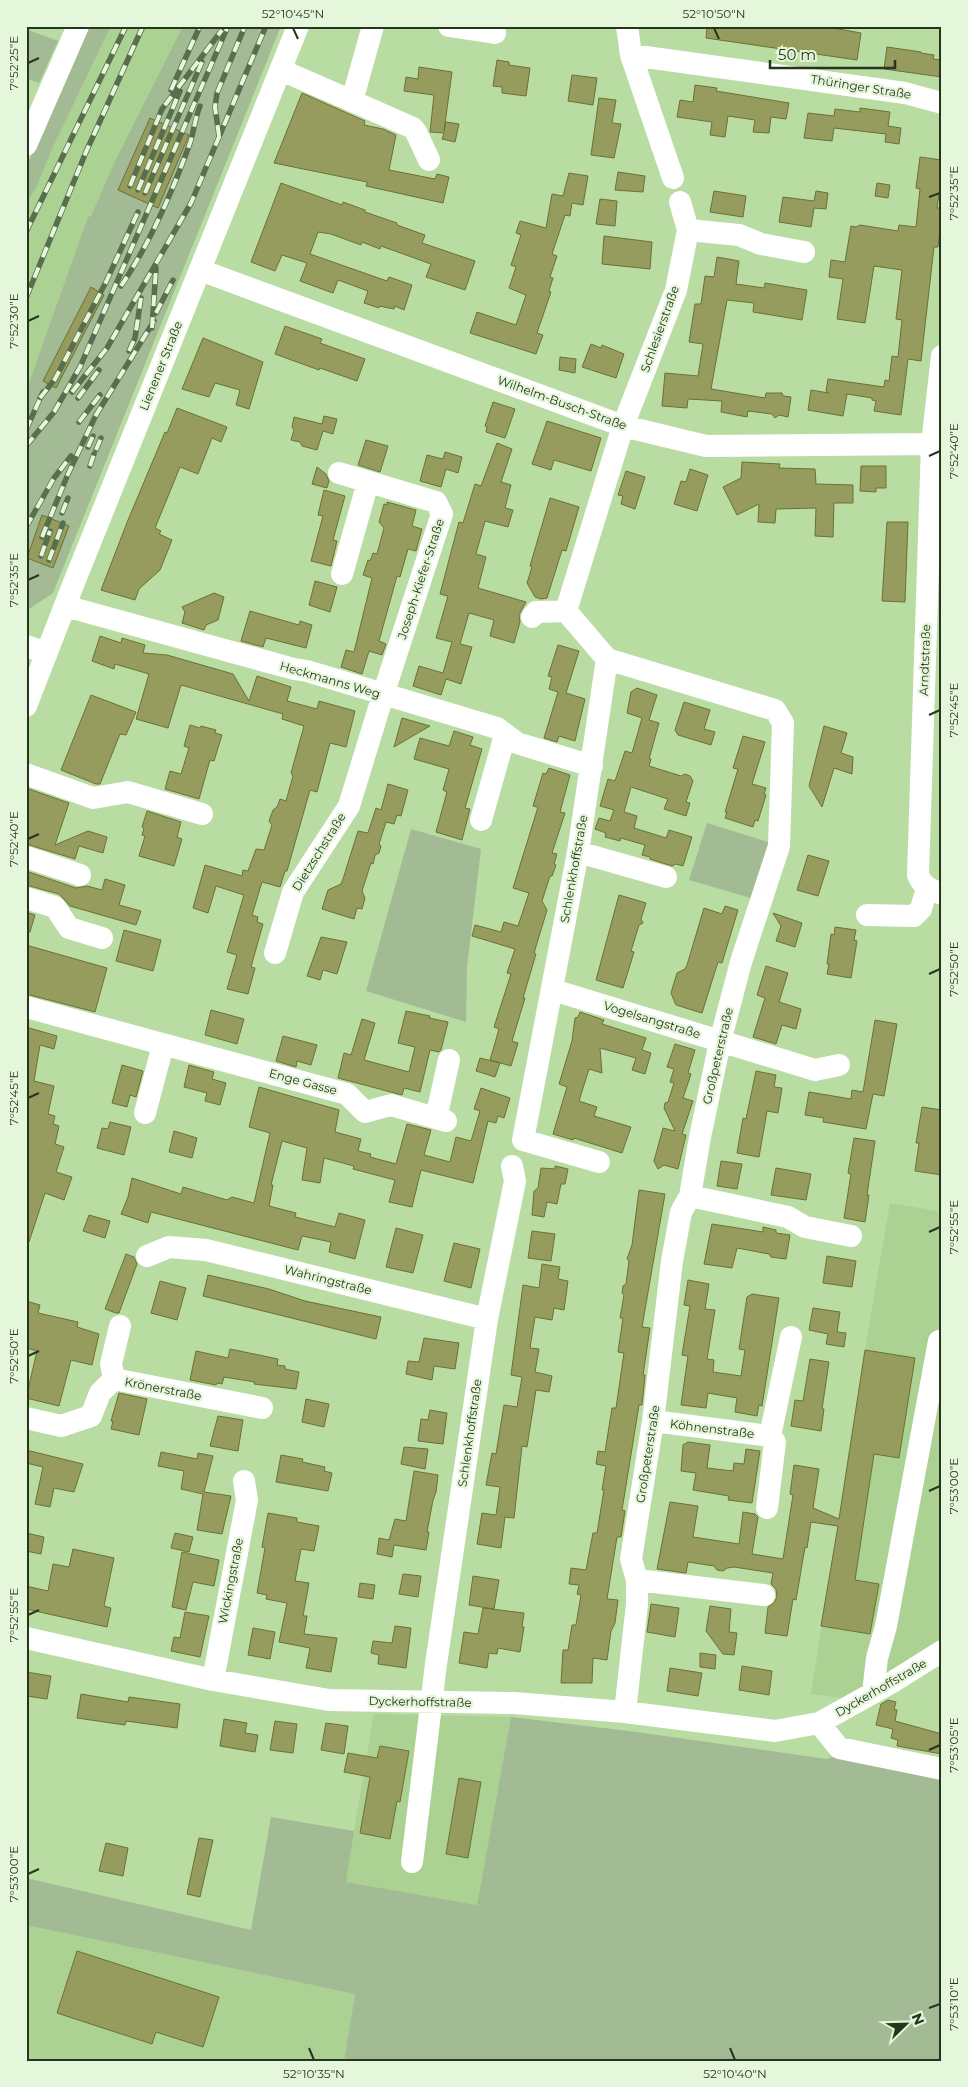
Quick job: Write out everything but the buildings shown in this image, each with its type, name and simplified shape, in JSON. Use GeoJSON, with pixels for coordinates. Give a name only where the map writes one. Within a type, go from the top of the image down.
{"type":"FeatureCollection","features":[{"type":"Feature","properties":{"kind":"street"},"geometry":{"type":"LineString","coordinates":[[26,146],[78,26]]}},
{"type":"Feature","properties":{"kind":"street","name":"Lienener Straße"},"geometry":{"type":"LineString","coordinates":[[26,706],[36,650],[64,606],[298,26]]}},
{"type":"Feature","properties":{"kind":"street"},"geometry":{"type":"LineString","coordinates":[[352,101],[373,26]]}},
{"type":"Feature","properties":{"kind":"street"},"geometry":{"type":"LineString","coordinates":[[449,26],[495,33]]}},
{"type":"Feature","properties":{"kind":"street"},"geometry":{"type":"LineString","coordinates":[[627,26],[631,55],[673,178]]}},
{"type":"Feature","properties":{"kind":"street","name":"Thüringer Straße"},"geometry":{"type":"LineString","coordinates":[[631,55],[905,92],[942,103]]}},
{"type":"Feature","properties":{"kind":"street"},"geometry":{"type":"LineString","coordinates":[[281,70],[413,128],[429,160]]}},
{"type":"Feature","properties":{"kind":"street","name":"Schlesierstraße"},"geometry":{"type":"LineString","coordinates":[[623,426],[676,290],[688,230],[680,202]]}},
{"type":"Feature","properties":{"kind":"street"},"geometry":{"type":"LineString","coordinates":[[688,230],[739,235],[761,244],[804,252]]}},
{"type":"Feature","properties":{"kind":"street","name":"Wilhelm-Busch-Straße"},"geometry":{"type":"LineString","coordinates":[[200,270],[623,426],[706,446],[937,445]]}},
{"type":"Feature","properties":{"kind":"street","name":"Arndtstraße"},"geometry":{"type":"LineString","coordinates":[[934,891],[922,883],[918,875],[942,356]]}},
{"type":"Feature","properties":{"kind":"street"},"geometry":{"type":"LineString","coordinates":[[566,611],[623,426]]}},
{"type":"Feature","properties":{"kind":"street","name":"Joseph-Kiefer-Straße"},"geometry":{"type":"LineString","coordinates":[[339,473],[436,502],[442,514],[383,695]]}},
{"type":"Feature","properties":{"kind":"street"},"geometry":{"type":"LineString","coordinates":[[342,574],[368,482]]}},
{"type":"Feature","properties":{"kind":"street","name":"Heckmanns Weg"},"geometry":{"type":"LineString","coordinates":[[64,606],[307,671],[497,728],[517,743],[592,766]]}},
{"type":"Feature","properties":{"kind":"street"},"geometry":{"type":"LineString","coordinates":[[532,618],[536,612],[566,611]]}},
{"type":"Feature","properties":{"kind":"street"},"geometry":{"type":"LineString","coordinates":[[566,611],[606,659]]}},
{"type":"Feature","properties":{"kind":"street","name":"Schlenkhoffstraße"},"geometry":{"type":"LineString","coordinates":[[600,1162],[523,1140],[578,852],[592,766],[606,659]]}},
{"type":"Feature","properties":{"kind":"street","name":"Großpeterstraße"},"geometry":{"type":"LineString","coordinates":[[606,659],[774,710],[782,723],[779,846],[741,962],[720,1042],[690,1196],[681,1212],[672,1261],[653,1421],[632,1559],[637,1580],[637,1604],[625,1712]]}},
{"type":"Feature","properties":{"kind":"street","name":"Dietzschstraße"},"geometry":{"type":"LineString","coordinates":[[275,953],[293,892],[349,806],[383,695]]}},
{"type":"Feature","properties":{"kind":"street"},"geometry":{"type":"LineString","coordinates":[[481,820],[505,734]]}},
{"type":"Feature","properties":{"kind":"street"},"geometry":{"type":"LineString","coordinates":[[26,774],[93,798],[128,792],[202,814]]}},
{"type":"Feature","properties":{"kind":"street"},"geometry":{"type":"LineString","coordinates":[[578,852],[666,877]]}},
{"type":"Feature","properties":{"kind":"street"},"geometry":{"type":"LineString","coordinates":[[26,857],[80,875]]}},
{"type":"Feature","properties":{"kind":"street"},"geometry":{"type":"LineString","coordinates":[[868,915],[914,916],[934,891]]}},
{"type":"Feature","properties":{"kind":"street"},"geometry":{"type":"LineString","coordinates":[[26,898],[55,907],[69,928],[102,938]]}},
{"type":"Feature","properties":{"kind":"street","name":"Vogelsangstraße"},"geometry":{"type":"LineString","coordinates":[[552,990],[814,1070],[839,1065]]}},
{"type":"Feature","properties":{"kind":"street","name":"Enge Gasse"},"geometry":{"type":"LineString","coordinates":[[26,1007],[347,1094],[365,1112],[391,1105],[440,1119],[449,1060]]}},
{"type":"Feature","properties":{"kind":"street"},"geometry":{"type":"LineString","coordinates":[[145,1113],[163,1045]]}},
{"type":"Feature","properties":{"kind":"street","name":"Schlenkhoffstraße"},"geometry":{"type":"LineString","coordinates":[[412,1862],[431,1702],[487,1319],[515,1181],[512,1166]]}},
{"type":"Feature","properties":{"kind":"street"},"geometry":{"type":"LineString","coordinates":[[690,1196],[788,1217],[805,1227],[851,1236]]}},
{"type":"Feature","properties":{"kind":"street","name":"Wahringstraße"},"geometry":{"type":"LineString","coordinates":[[147,1256],[169,1247],[206,1250],[487,1319]]}},
{"type":"Feature","properties":{"kind":"street"},"geometry":{"type":"LineString","coordinates":[[114,1380],[110,1364],[120,1326]]}},
{"type":"Feature","properties":{"kind":"street","name":"Köhnenstraße"},"geometry":{"type":"LineString","coordinates":[[770,1436],[791,1337]]}},
{"type":"Feature","properties":{"kind":"street"},"geometry":{"type":"LineString","coordinates":[[874,1693],[877,1658],[888,1617],[939,1341]]}},
{"type":"Feature","properties":{"kind":"street","name":"Krönerstraße"},"geometry":{"type":"LineString","coordinates":[[26,1418],[61,1426],[92,1416],[100,1393],[114,1380],[262,1408]]}},
{"type":"Feature","properties":{"kind":"street","name":"Köhnenstraße"},"geometry":{"type":"LineString","coordinates":[[653,1421],[770,1436],[775,1442],[767,1508]]}},
{"type":"Feature","properties":{"kind":"street","name":"Wickingstraße"},"geometry":{"type":"LineString","coordinates":[[213,1680],[247,1500],[244,1481]]}},
{"type":"Feature","properties":{"kind":"street"},"geometry":{"type":"LineString","coordinates":[[637,1580],[764,1595]]}},
{"type":"Feature","properties":{"kind":"street","name":"Dyckerhoffstraße"},"geometry":{"type":"LineString","coordinates":[[26,1638],[213,1680],[329,1700],[514,1703],[625,1712],[775,1731],[819,1723],[874,1693],[942,1651]]}},
{"type":"Feature","properties":{"kind":"street","name":"Dyckerhoffstraße"},"geometry":{"type":"LineString","coordinates":[[819,1723],[839,1748],[942,1769]]}},
{"type":"Feature","properties":{"kind":"shaded area"},"geometry":{"type":"Polygon","coordinates":[[[88,26],[111,26],[52,149],[36,188],[26,203],[26,168],[47,116],[88,26]]]}},
{"type":"Feature","properties":{"kind":"shaded area"},"geometry":{"type":"Polygon","coordinates":[[[111,26],[183,26],[116,159],[91,216],[88,217],[26,391],[26,203],[36,188],[52,149],[111,26]]]}},
{"type":"Feature","properties":{"kind":"shaded area"},"geometry":{"type":"Polygon","coordinates":[[[183,26],[281,26],[53,593],[26,611],[26,391],[88,217],[91,216],[116,159],[183,26]]]}},
{"type":"Feature","properties":{"kind":"shaded area"},"geometry":{"type":"Polygon","coordinates":[[[26,29],[58,41],[39,83],[26,78],[26,29]]]}},
{"type":"Feature","properties":{"kind":"shaded area"},"geometry":{"type":"Polygon","coordinates":[[[707,823],[771,843],[754,899],[689,880],[707,823]]]}},
{"type":"Feature","properties":{"kind":"shaded area"},"geometry":{"type":"Polygon","coordinates":[[[411,829],[481,849],[467,967],[466,1022],[366,991],[411,829]]]}},
{"type":"Feature","properties":{"kind":"shaded area"},"geometry":{"type":"Polygon","coordinates":[[[890,1203],[942,1212],[942,1638],[850,1699],[811,1694],[890,1203]]]}},
{"type":"Feature","properties":{"kind":"shaded area"},"geometry":{"type":"Polygon","coordinates":[[[374,1714],[511,1717],[477,1905],[345,1882],[374,1714]]]}},
{"type":"Feature","properties":{"kind":"shaded area"},"geometry":{"type":"Polygon","coordinates":[[[511,1717],[629,1731],[827,1759],[842,1753],[942,1775],[942,2061],[344,2061],[355,1994],[26,1925],[26,1878],[251,1930],[271,1817],[354,1831],[346,1882],[477,1905],[511,1717]]]}},
{"type":"Feature","properties":{"kind":"shaded area"},"geometry":{"type":"Polygon","coordinates":[[[26,1925],[355,1994],[344,2061],[26,2061],[26,1925]]]}},
{"type":"Feature","properties":{"kind":"railway"},"geometry":{"type":"LineString","coordinates":[[26,232],[126,26]]}},
{"type":"Feature","properties":{"kind":"railway"},"geometry":{"type":"LineString","coordinates":[[26,298],[86,152],[143,26]]}},
{"type":"Feature","properties":{"kind":"railway"},"geometry":{"type":"LineString","coordinates":[[171,90],[200,26]]}},
{"type":"Feature","properties":{"kind":"railway"},"geometry":{"type":"LineString","coordinates":[[26,446],[54,412],[80,367],[228,26]]}},
{"type":"Feature","properties":{"kind":"railway"},"geometry":{"type":"LineString","coordinates":[[219,136],[215,107],[217,93],[245,26]]}},
{"type":"Feature","properties":{"kind":"railway"},"geometry":{"type":"LineString","coordinates":[[72,392],[107,348],[191,203],[266,26]]}},
{"type":"Feature","properties":{"kind":"railway"},"geometry":{"type":"LineString","coordinates":[[130,186],[162,109],[222,30]]}},
{"type":"Feature","properties":{"kind":"railway"},"geometry":{"type":"LineString","coordinates":[[145,193],[202,62]]}},
{"type":"Feature","properties":{"kind":"railway"},"geometry":{"type":"LineString","coordinates":[[138,190],[180,91]]}},
{"type":"Feature","properties":{"kind":"railway"},"geometry":{"type":"LineString","coordinates":[[121,286],[151,235],[168,199],[190,143],[200,106]]}},
{"type":"Feature","properties":{"kind":"railway"},"geometry":{"type":"LineString","coordinates":[[40,398],[55,379],[106,282],[138,212]]}},
{"type":"Feature","properties":{"kind":"railway"},"geometry":{"type":"LineString","coordinates":[[152,328],[156,268]]}},
{"type":"Feature","properties":{"kind":"railway"},"geometry":{"type":"LineString","coordinates":[[156,313],[173,280]]}},
{"type":"Feature","properties":{"kind":"railway"},"geometry":{"type":"LineString","coordinates":[[129,351],[135,338],[141,298]]}},
{"type":"Feature","properties":{"kind":"railway"},"geometry":{"type":"LineString","coordinates":[[42,537],[68,474],[96,415],[154,321]]}},
{"type":"Feature","properties":{"kind":"railway"},"geometry":{"type":"LineString","coordinates":[[78,398],[99,370]]}},
{"type":"Feature","properties":{"kind":"railway"},"geometry":{"type":"LineString","coordinates":[[26,430],[43,392]]}},
{"type":"Feature","properties":{"kind":"railway"},"geometry":{"type":"LineString","coordinates":[[79,422],[100,395]]}},
{"type":"Feature","properties":{"kind":"railway"},"geometry":{"type":"LineString","coordinates":[[88,447],[93,436]]}},
{"type":"Feature","properties":{"kind":"railway"},"geometry":{"type":"LineString","coordinates":[[96,450],[101,438]]}},
{"type":"Feature","properties":{"kind":"railway"},"geometry":{"type":"LineString","coordinates":[[90,466],[94,454]]}},
{"type":"Feature","properties":{"kind":"railway"},"geometry":{"type":"LineString","coordinates":[[26,527],[54,478],[71,456]]}},
{"type":"Feature","properties":{"kind":"railway"},"geometry":{"type":"LineString","coordinates":[[62,513],[68,498]]}},
{"type":"Feature","properties":{"kind":"railway"},"geometry":{"type":"LineString","coordinates":[[49,560],[63,523]]}},
{"type":"Feature","properties":{"kind":"railway"},"geometry":{"type":"LineString","coordinates":[[41,556],[50,531]]}}]}
